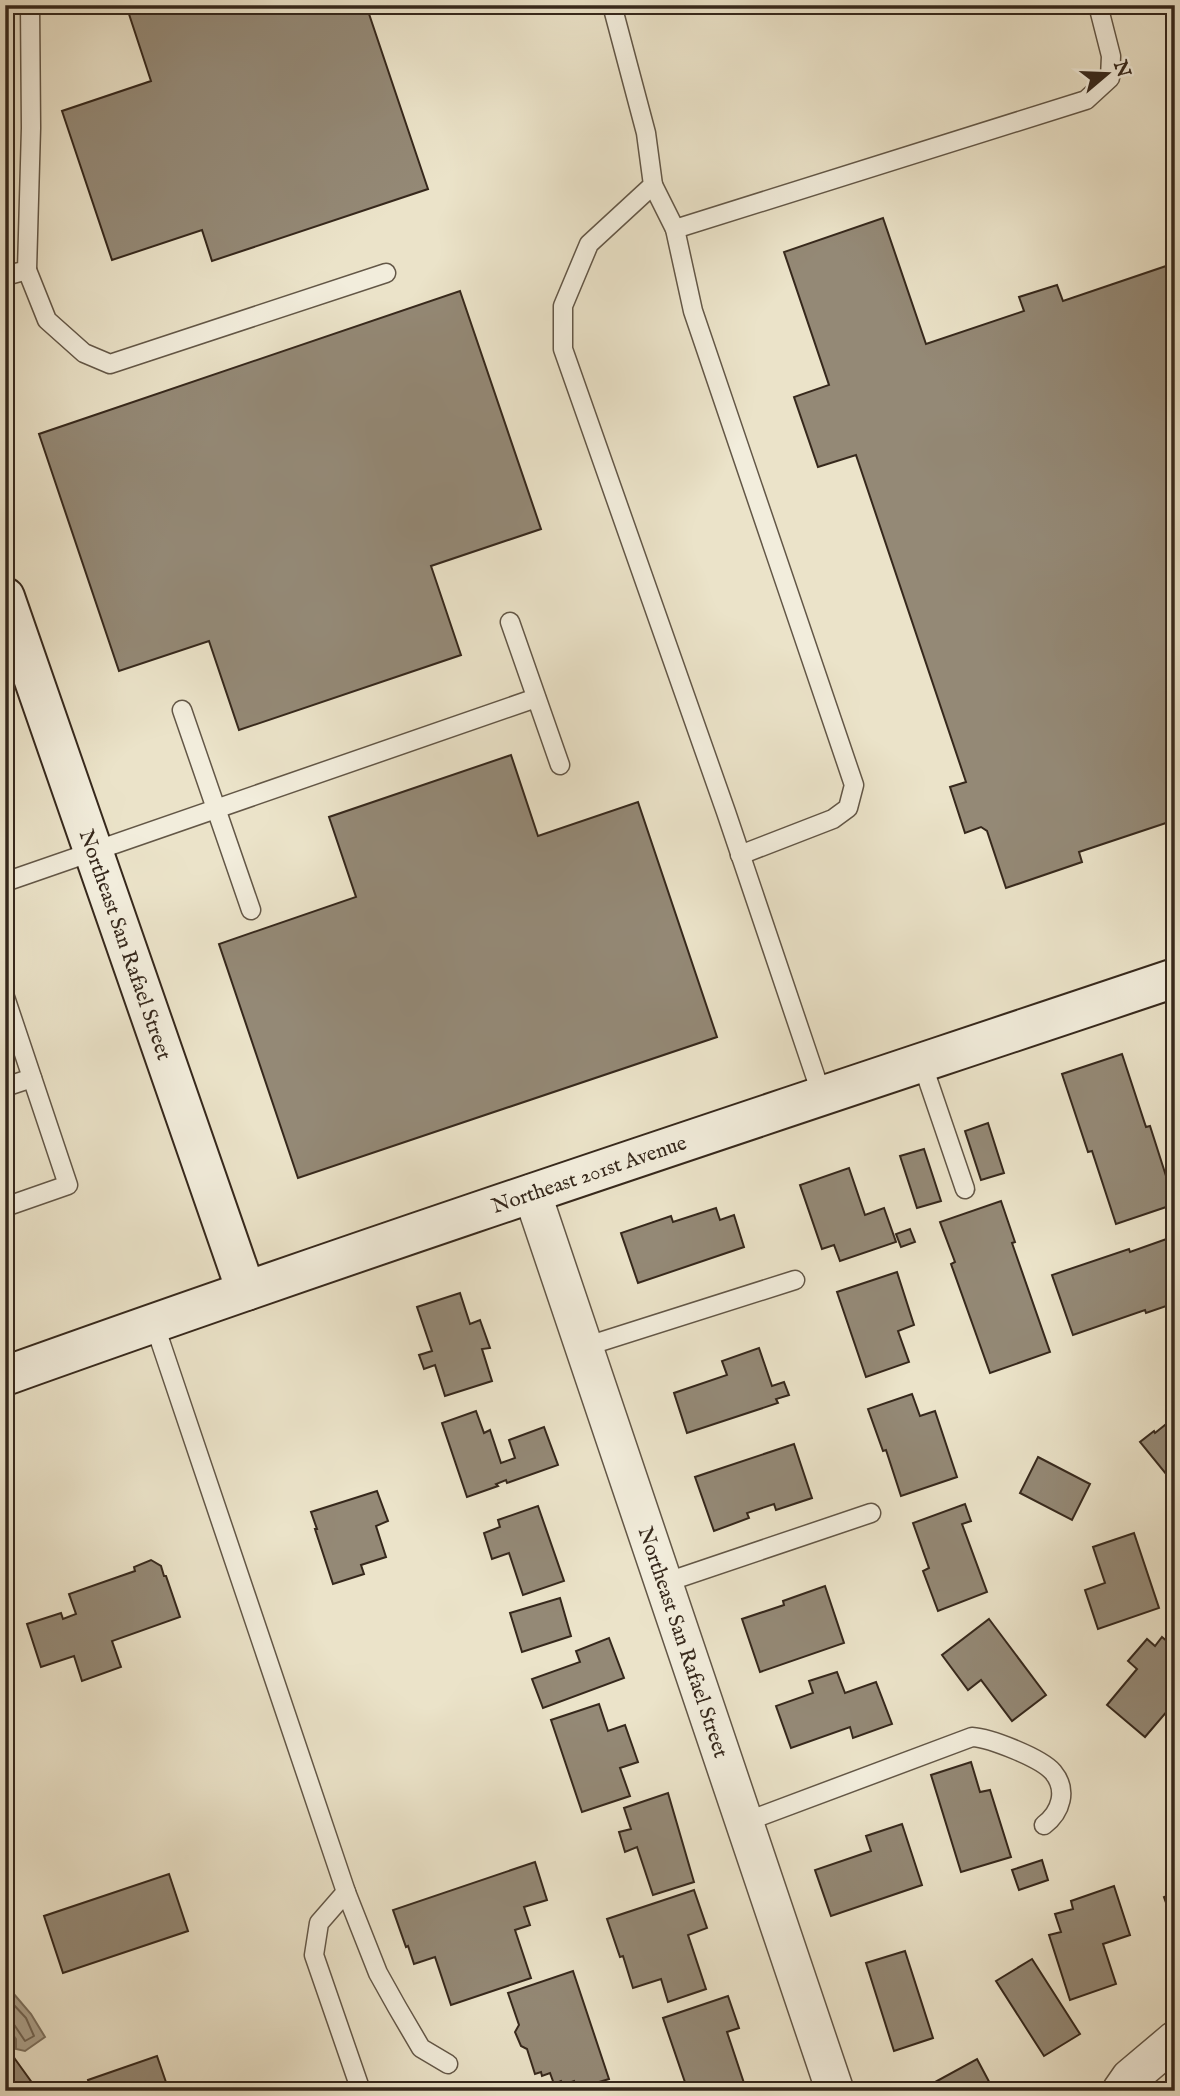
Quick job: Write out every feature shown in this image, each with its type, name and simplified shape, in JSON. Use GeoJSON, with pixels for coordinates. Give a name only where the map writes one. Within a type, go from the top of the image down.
{"type":"FeatureCollection","features":[{"type":"Feature","properties":{"kind":"street","name":"Northeast San Rafael Street"},"geometry":{"type":"LineString","coordinates":[[5,597],[246,1291]]}},
{"type":"Feature","properties":{"kind":"street","name":"Northeast 201st Avenue"},"geometry":{"type":"LineString","coordinates":[[5,1376],[154,1322],[532,1193],[1175,978]]}},
{"type":"Feature","properties":{"kind":"street","name":"Northeast San Rafael Street"},"geometry":{"type":"LineString","coordinates":[[532,1193],[835,2091]]}},
{"type":"Feature","properties":{"kind":"street"},"geometry":{"type":"LineString","coordinates":[[1121,2091],[1130,2078],[1175,2040]]}},
{"type":"Feature","properties":{"kind":"lane"},"geometry":{"type":"LineString","coordinates":[[30,5],[31,128],[27,270],[47,320],[84,353],[110,364],[386,273]]}},
{"type":"Feature","properties":{"kind":"lane"},"geometry":{"type":"LineString","coordinates":[[612,5],[646,132],[653,185],[675,229],[693,310],[854,785],[848,808],[833,819],[740,855]]}},
{"type":"Feature","properties":{"kind":"lane"},"geometry":{"type":"LineString","coordinates":[[675,229],[1086,100],[1110,78],[1111,56],[1098,5]]}},
{"type":"Feature","properties":{"kind":"lane"},"geometry":{"type":"LineString","coordinates":[[653,185],[589,244],[563,306],[564,349],[822,1096]]}},
{"type":"Feature","properties":{"kind":"lane"},"geometry":{"type":"LineString","coordinates":[[5,276],[27,270]]}},
{"type":"Feature","properties":{"kind":"lane"},"geometry":{"type":"LineString","coordinates":[[510,622],[560,765]]}},
{"type":"Feature","properties":{"kind":"lane"},"geometry":{"type":"LineString","coordinates":[[5,882],[536,698]]}},
{"type":"Feature","properties":{"kind":"lane"},"geometry":{"type":"LineString","coordinates":[[182,710],[251,910]]}},
{"type":"Feature","properties":{"kind":"lane"},"geometry":{"type":"LineString","coordinates":[[5,997],[68,1185],[5,1208]]}},
{"type":"Feature","properties":{"kind":"lane"},"geometry":{"type":"LineString","coordinates":[[922,1063],[965,1189]]}},
{"type":"Feature","properties":{"kind":"lane"},"geometry":{"type":"LineString","coordinates":[[5,1087],[32,1078]]}},
{"type":"Feature","properties":{"kind":"lane"},"geometry":{"type":"LineString","coordinates":[[584,1347],[795,1280]]}},
{"type":"Feature","properties":{"kind":"lane"},"geometry":{"type":"LineString","coordinates":[[154,1322],[346,1892],[378,1973],[421,2048],[448,2064]]}},
{"type":"Feature","properties":{"kind":"lane"},"geometry":{"type":"LineString","coordinates":[[664,1583],[871,1513]]}},
{"type":"Feature","properties":{"kind":"lane"},"geometry":{"type":"LineString","coordinates":[[745,1822],[972,1737],[981,1737],[1016,1749],[1054,1773],[1061,1798],[1058,1809],[1044,1825]]}},
{"type":"Feature","properties":{"kind":"lane"},"geometry":{"type":"LineString","coordinates":[[346,1892],[319,1923],[314,1955],[361,2091]]}},
{"type":"Feature","properties":{"kind":"water"},"geometry":{"type":"Polygon","coordinates":[[[13,1993],[31,2014],[45,2037],[25,2051],[16,2049],[16,2039],[5,2024],[5,1999],[13,1993]]]}},
{"type":"Feature","properties":{"kind":"building"},"geometry":{"type":"Polygon","coordinates":[[[126,5],[366,5],[428,189],[212,261],[202,230],[112,260],[62,111],[151,81],[126,5]]]}},
{"type":"Feature","properties":{"kind":"building"},"geometry":{"type":"Polygon","coordinates":[[[883,218],[926,344],[1024,311],[1019,297],[1057,285],[1063,301],[1175,263],[1175,820],[1079,852],[1082,862],[1006,888],[987,831],[981,827],[965,833],[950,787],[966,782],[856,455],[818,467],[794,397],[829,385],[784,252],[883,218]]]}},
{"type":"Feature","properties":{"kind":"building"},"geometry":{"type":"Polygon","coordinates":[[[460,291],[541,529],[431,566],[461,655],[239,730],[209,641],[119,671],[39,434],[460,291]]]}},
{"type":"Feature","properties":{"kind":"building"},"geometry":{"type":"Polygon","coordinates":[[[511,755],[538,836],[638,802],[717,1037],[298,1178],[219,944],[356,897],[329,817],[511,755]]]}},
{"type":"Feature","properties":{"kind":"building"},"geometry":{"type":"Polygon","coordinates":[[[1122,1054],[1146,1127],[1150,1126],[1175,1204],[1116,1224],[1092,1151],[1088,1152],[1062,1074],[1122,1054]]]}},
{"type":"Feature","properties":{"kind":"building"},"geometry":{"type":"Polygon","coordinates":[[[988,1123],[1004,1173],[981,1180],[965,1131],[988,1123]]]}},
{"type":"Feature","properties":{"kind":"building"},"geometry":{"type":"Polygon","coordinates":[[[924,1149],[941,1201],[917,1208],[900,1156],[924,1149]]]}},
{"type":"Feature","properties":{"kind":"building"},"geometry":{"type":"Polygon","coordinates":[[[849,1168],[865,1215],[884,1208],[896,1242],[840,1261],[834,1245],[822,1249],[800,1185],[849,1168]]]}},
{"type":"Feature","properties":{"kind":"building"},"geometry":{"type":"Polygon","coordinates":[[[1001,1201],[1015,1242],[1012,1243],[1050,1352],[990,1373],[951,1264],[955,1262],[940,1222],[1001,1201]]]}},
{"type":"Feature","properties":{"kind":"building"},"geometry":{"type":"Polygon","coordinates":[[[716,1208],[720,1220],[734,1215],[744,1247],[638,1283],[621,1233],[671,1216],[673,1222],[716,1208]]]}},
{"type":"Feature","properties":{"kind":"building"},"geometry":{"type":"Polygon","coordinates":[[[910,1229],[915,1242],[901,1247],[896,1234],[910,1229]]]}},
{"type":"Feature","properties":{"kind":"building"},"geometry":{"type":"Polygon","coordinates":[[[1175,1236],[1175,1303],[1146,1313],[1145,1310],[1073,1335],[1052,1275],[1175,1236]]]}},
{"type":"Feature","properties":{"kind":"building"},"geometry":{"type":"Polygon","coordinates":[[[897,1272],[914,1325],[898,1331],[909,1362],[866,1377],[837,1292],[897,1272]]]}},
{"type":"Feature","properties":{"kind":"building"},"geometry":{"type":"Polygon","coordinates":[[[460,1293],[470,1324],[480,1320],[490,1348],[482,1349],[492,1381],[445,1396],[435,1365],[424,1369],[419,1355],[432,1351],[417,1307],[460,1293]]]}},
{"type":"Feature","properties":{"kind":"building"},"geometry":{"type":"Polygon","coordinates":[[[759,1348],[772,1386],[784,1382],[789,1395],[776,1399],[778,1403],[687,1433],[674,1393],[727,1375],[722,1361],[759,1348]]]}},
{"type":"Feature","properties":{"kind":"building"},"geometry":{"type":"Polygon","coordinates":[[[912,1394],[920,1416],[935,1411],[957,1477],[901,1496],[886,1450],[883,1451],[868,1409],[912,1394]]]}},
{"type":"Feature","properties":{"kind":"building"},"geometry":{"type":"Polygon","coordinates":[[[476,1411],[484,1433],[490,1430],[501,1463],[515,1458],[509,1440],[544,1427],[558,1465],[507,1483],[506,1480],[496,1484],[498,1486],[467,1497],[442,1423],[476,1411]]]}},
{"type":"Feature","properties":{"kind":"building"},"geometry":{"type":"Polygon","coordinates":[[[1170,1421],[1175,1428],[1175,1485],[1140,1442],[1170,1421]]]}},
{"type":"Feature","properties":{"kind":"building"},"geometry":{"type":"Polygon","coordinates":[[[794,1444],[812,1498],[776,1510],[774,1504],[747,1513],[749,1518],[714,1531],[695,1477],[794,1444]]]}},
{"type":"Feature","properties":{"kind":"building"},"geometry":{"type":"Polygon","coordinates":[[[1038,1457],[1090,1484],[1072,1520],[1020,1493],[1038,1457]]]}},
{"type":"Feature","properties":{"kind":"building"},"geometry":{"type":"Polygon","coordinates":[[[377,1491],[388,1521],[376,1526],[386,1557],[361,1565],[364,1574],[333,1584],[311,1512],[377,1491]]]}},
{"type":"Feature","properties":{"kind":"building"},"geometry":{"type":"Polygon","coordinates":[[[965,1504],[971,1521],[962,1524],[987,1592],[938,1611],[923,1571],[929,1568],[913,1523],[965,1504]]]}},
{"type":"Feature","properties":{"kind":"building"},"geometry":{"type":"Polygon","coordinates":[[[538,1506],[564,1581],[523,1595],[509,1553],[492,1559],[484,1533],[500,1527],[498,1520],[538,1506]]]}},
{"type":"Feature","properties":{"kind":"building"},"geometry":{"type":"Polygon","coordinates":[[[1134,1533],[1159,1608],[1098,1629],[1085,1590],[1105,1583],[1093,1547],[1134,1533]]]}},
{"type":"Feature","properties":{"kind":"building"},"geometry":{"type":"Polygon","coordinates":[[[151,1560],[161,1566],[180,1617],[112,1641],[121,1667],[82,1681],[74,1656],[41,1667],[27,1624],[61,1613],[63,1619],[76,1614],[69,1594],[135,1571],[134,1567],[151,1560]]]}},
{"type":"Feature","properties":{"kind":"building"},"geometry":{"type":"Polygon","coordinates":[[[825,1586],[844,1643],[760,1672],[742,1619],[784,1605],[783,1601],[825,1586]]]}},
{"type":"Feature","properties":{"kind":"building"},"geometry":{"type":"Polygon","coordinates":[[[560,1598],[571,1636],[522,1652],[510,1613],[560,1598]]]}},
{"type":"Feature","properties":{"kind":"building"},"geometry":{"type":"Polygon","coordinates":[[[989,1619],[1046,1695],[1012,1721],[981,1680],[968,1690],[942,1655],[989,1619]]]}},
{"type":"Feature","properties":{"kind":"building"},"geometry":{"type":"Polygon","coordinates":[[[1162,1637],[1175,1648],[1175,1702],[1145,1737],[1107,1705],[1137,1669],[1128,1661],[1147,1639],[1155,1646],[1162,1637]]]}},
{"type":"Feature","properties":{"kind":"building"},"geometry":{"type":"Polygon","coordinates":[[[609,1638],[624,1678],[543,1708],[532,1679],[580,1662],[576,1651],[609,1638]]]}},
{"type":"Feature","properties":{"kind":"building"},"geometry":{"type":"Polygon","coordinates":[[[837,1672],[845,1693],[876,1682],[892,1724],[853,1738],[850,1727],[791,1748],[776,1706],[813,1693],[809,1681],[837,1672]]]}},
{"type":"Feature","properties":{"kind":"building"},"geometry":{"type":"Polygon","coordinates":[[[599,1704],[608,1731],[625,1725],[638,1762],[620,1768],[630,1796],[582,1812],[551,1720],[599,1704]]]}},
{"type":"Feature","properties":{"kind":"building"},"geometry":{"type":"Polygon","coordinates":[[[971,1762],[980,1792],[990,1790],[1011,1857],[961,1872],[931,1775],[971,1762]]]}},
{"type":"Feature","properties":{"kind":"building"},"geometry":{"type":"Polygon","coordinates":[[[668,1793],[694,1882],[653,1895],[637,1847],[625,1852],[619,1832],[631,1829],[624,1808],[668,1793]]]}},
{"type":"Feature","properties":{"kind":"building"},"geometry":{"type":"Polygon","coordinates":[[[902,1824],[922,1885],[831,1916],[815,1870],[871,1851],[866,1836],[902,1824]]]}},
{"type":"Feature","properties":{"kind":"building"},"geometry":{"type":"Polygon","coordinates":[[[1042,1860],[1048,1880],[1019,1890],[1012,1870],[1042,1860]]]}},
{"type":"Feature","properties":{"kind":"building"},"geometry":{"type":"Polygon","coordinates":[[[535,1862],[547,1900],[524,1907],[530,1925],[515,1930],[531,1978],[451,2005],[435,1957],[414,1964],[393,1910],[535,1862]]]}},
{"type":"Feature","properties":{"kind":"building"},"geometry":{"type":"Polygon","coordinates":[[[169,1874],[188,1931],[63,1973],[44,1916],[169,1874]]]}},
{"type":"Feature","properties":{"kind":"building"},"geometry":{"type":"Polygon","coordinates":[[[1114,1886],[1130,1935],[1103,1944],[1116,1984],[1070,2000],[1049,1935],[1061,1932],[1055,1914],[1073,1909],[1071,1901],[1114,1886]]]}},
{"type":"Feature","properties":{"kind":"building"},"geometry":{"type":"Polygon","coordinates":[[[694,1890],[707,1928],[688,1935],[706,1989],[668,2002],[661,1979],[633,1988],[607,1919],[694,1890]]]}},
{"type":"Feature","properties":{"kind":"building"},"geometry":{"type":"Polygon","coordinates":[[[1175,1893],[1175,1928],[1164,1897],[1175,1893]]]}},
{"type":"Feature","properties":{"kind":"building"},"geometry":{"type":"Polygon","coordinates":[[[905,1951],[933,2038],[894,2051],[866,1963],[905,1951]]]}},
{"type":"Feature","properties":{"kind":"building"},"geometry":{"type":"Polygon","coordinates":[[[1032,1959],[1080,2034],[1044,2056],[996,1981],[1032,1959]]]}},
{"type":"Feature","properties":{"kind":"building"},"geometry":{"type":"Polygon","coordinates":[[[573,1971],[609,2079],[576,2089],[574,2081],[563,2085],[561,2081],[554,2084],[550,2073],[542,2076],[541,2072],[535,2074],[527,2049],[521,2046],[515,2032],[519,2025],[508,1993],[573,1971]]]}},
{"type":"Feature","properties":{"kind":"building"},"geometry":{"type":"Polygon","coordinates":[[[728,1996],[739,2028],[727,2032],[746,2089],[688,2091],[663,2018],[728,1996]]]}},
{"type":"Feature","properties":{"kind":"building"},"geometry":{"type":"Polygon","coordinates":[[[157,2056],[169,2091],[91,2091],[88,2080],[157,2056]]]}},
{"type":"Feature","properties":{"kind":"building"},"geometry":{"type":"Polygon","coordinates":[[[15,2059],[38,2091],[5,2091],[5,2066],[15,2059]]]}},
{"type":"Feature","properties":{"kind":"building"},"geometry":{"type":"Polygon","coordinates":[[[977,2059],[994,2091],[928,2091],[926,2087],[977,2059]]]}}]}
